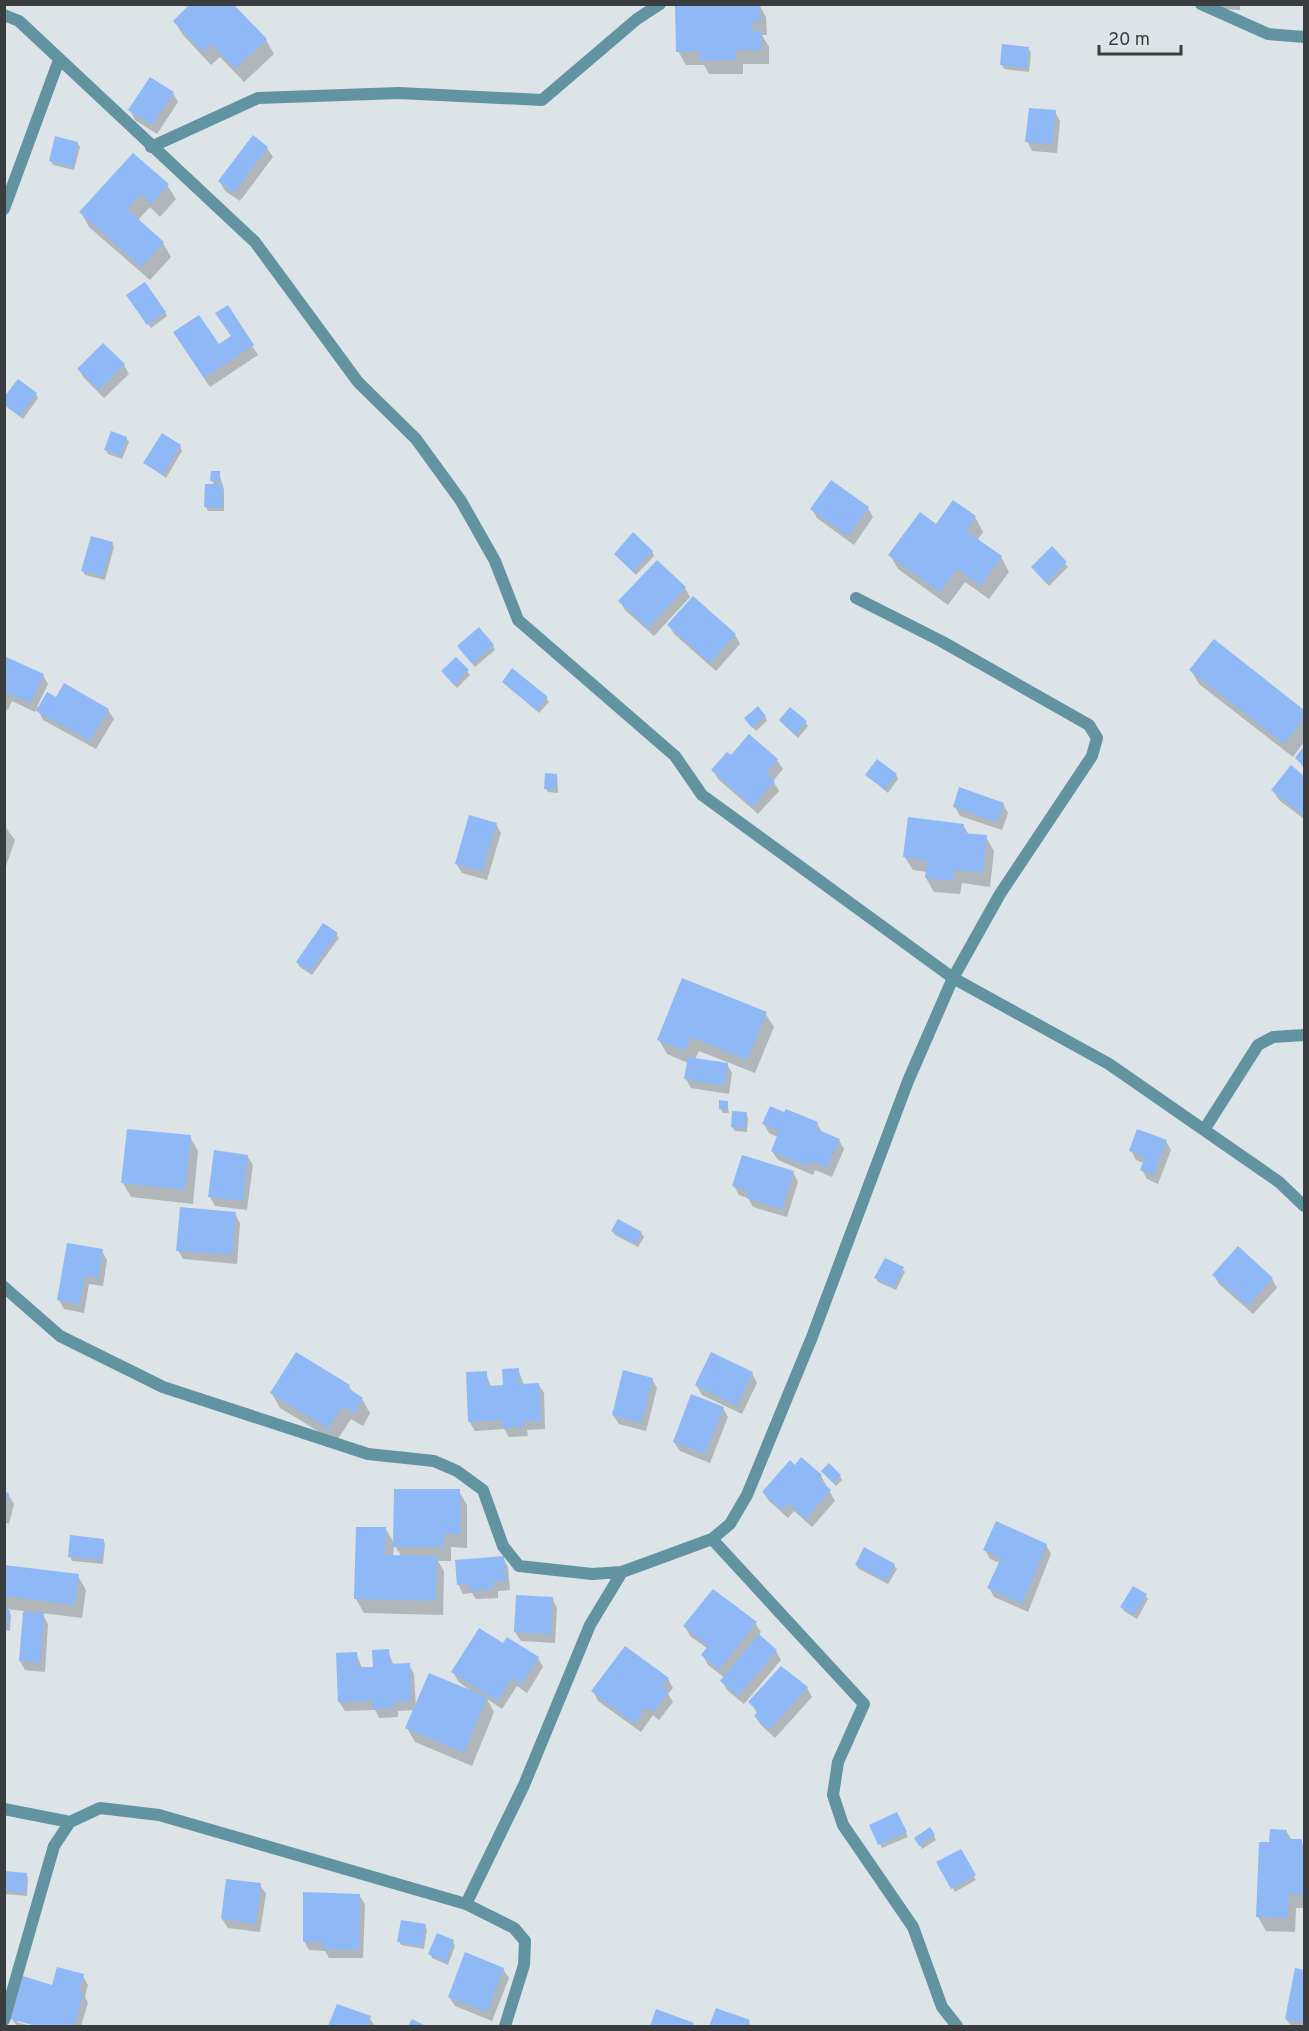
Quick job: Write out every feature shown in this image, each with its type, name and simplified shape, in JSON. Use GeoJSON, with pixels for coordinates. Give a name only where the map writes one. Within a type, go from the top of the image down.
{"type":"FeatureCollection","features":[{"type":"Feature","properties":{"kind":"street"},"geometry":{"type":"LineString","coordinates":[[151,147],[258,98],[399,93],[542,100],[638,19],[660,4]]}},
{"type":"Feature","properties":{"kind":"street"},"geometry":{"type":"LineString","coordinates":[[1202,4],[1268,34],[1305,37]]}},
{"type":"Feature","properties":{"kind":"street"},"geometry":{"type":"LineString","coordinates":[[4,15],[19,21],[255,242],[358,382],[416,439],[472,521],[495,561],[518,620],[675,756],[702,795],[953,978],[1109,1064],[1279,1182],[1305,1206]]}},
{"type":"Feature","properties":{"kind":"street"},"geometry":{"type":"LineString","coordinates":[[4,209],[59,60]]}},
{"type":"Feature","properties":{"kind":"street"},"geometry":{"type":"LineString","coordinates":[[4,1287],[60,1336],[163,1387],[368,1454],[434,1461],[456,1471],[483,1490],[503,1546],[519,1566],[592,1574],[622,1572],[712,1539],[730,1524],[747,1495],[812,1337],[908,1081],[953,978],[1000,894],[1092,756],[1097,738],[1089,725],[941,641],[856,598]]}},
{"type":"Feature","properties":{"kind":"street"},"geometry":{"type":"LineString","coordinates":[[1203,1130],[1258,1045],[1273,1037],[1305,1035]]}},
{"type":"Feature","properties":{"kind":"street"},"geometry":{"type":"LineString","coordinates":[[712,1539],[864,1704],[838,1762],[833,1795],[843,1825],[913,1927],[942,2007],[957,2026]]}},
{"type":"Feature","properties":{"kind":"street"},"geometry":{"type":"LineString","coordinates":[[466,1904],[524,1785],[590,1625],[622,1572]]}},
{"type":"Feature","properties":{"kind":"street"},"geometry":{"type":"LineString","coordinates":[[4,2020],[54,1846],[70,1822],[100,1808],[159,1815],[466,1904],[514,1928],[525,1941],[524,1965],[505,2026]]}},
{"type":"Feature","properties":{"kind":"street"},"geometry":{"type":"LineString","coordinates":[[4,1809],[70,1822]]}},
{"type":"Feature","properties":{"kind":"building"},"geometry":{"type":"Polygon","coordinates":[[[190,4],[233,4],[267,39],[235,69],[211,44],[203,52],[173,21],[190,4]]]}},
{"type":"Feature","properties":{"kind":"building"},"geometry":{"type":"Polygon","coordinates":[[[675,4],[759,4],[760,22],[752,22],[753,31],[761,31],[762,50],[736,50],[736,60],[700,61],[699,51],[676,52],[675,4]]]}},
{"type":"Feature","properties":{"kind":"building"},"geometry":{"type":"Polygon","coordinates":[[[1002,44],[1029,47],[1027,68],[1000,65],[1002,44]]]}},
{"type":"Feature","properties":{"kind":"building"},"geometry":{"type":"Polygon","coordinates":[[[150,77],[174,92],[152,125],[128,110],[150,77]]]}},
{"type":"Feature","properties":{"kind":"building"},"geometry":{"type":"Polygon","coordinates":[[[1029,108],[1056,110],[1052,144],[1025,142],[1029,108]]]}},
{"type":"Feature","properties":{"kind":"building"},"geometry":{"type":"Polygon","coordinates":[[[253,135],[268,147],[234,193],[218,181],[253,135]]]}},
{"type":"Feature","properties":{"kind":"building"},"geometry":{"type":"Polygon","coordinates":[[[55,136],[78,142],[73,167],[49,161],[55,136]]]}},
{"type":"Feature","properties":{"kind":"building"},"geometry":{"type":"Polygon","coordinates":[[[133,153],[169,184],[151,204],[141,194],[127,209],[164,242],[141,267],[79,212],[133,153]]]}},
{"type":"Feature","properties":{"kind":"building"},"geometry":{"type":"Polygon","coordinates":[[[145,282],[166,312],[147,325],[126,295],[145,282]]]}},
{"type":"Feature","properties":{"kind":"building"},"geometry":{"type":"Polygon","coordinates":[[[228,305],[254,345],[204,378],[173,332],[199,315],[219,344],[231,336],[215,313],[228,305]]]}},
{"type":"Feature","properties":{"kind":"building"},"geometry":{"type":"Polygon","coordinates":[[[103,343],[125,364],[99,390],[77,369],[103,343]]]}},
{"type":"Feature","properties":{"kind":"building"},"geometry":{"type":"Polygon","coordinates":[[[18,379],[37,393],[20,416],[4,404],[4,397],[18,379]]]}},
{"type":"Feature","properties":{"kind":"building"},"geometry":{"type":"Polygon","coordinates":[[[111,431],[127,437],[120,455],[104,450],[111,431]]]}},
{"type":"Feature","properties":{"kind":"building"},"geometry":{"type":"Polygon","coordinates":[[[162,433],[181,445],[163,475],[143,463],[162,433]]]}},
{"type":"Feature","properties":{"kind":"building"},"geometry":{"type":"Polygon","coordinates":[[[211,471],[220,471],[220,481],[210,481],[211,471]]]}},
{"type":"Feature","properties":{"kind":"building"},"geometry":{"type":"Polygon","coordinates":[[[831,480],[869,507],[848,536],[810,509],[831,480]]]}},
{"type":"Feature","properties":{"kind":"building"},"geometry":{"type":"Polygon","coordinates":[[[205,484],[223,484],[222,508],[204,507],[205,484]]]}},
{"type":"Feature","properties":{"kind":"building"},"geometry":{"type":"Polygon","coordinates":[[[953,500],[976,516],[966,531],[1002,556],[981,586],[957,569],[940,592],[888,555],[920,512],[936,524],[953,500]]]}},
{"type":"Feature","properties":{"kind":"building"},"geometry":{"type":"Polygon","coordinates":[[[633,532],[653,551],[633,572],[614,554],[633,532]]]}},
{"type":"Feature","properties":{"kind":"building"},"geometry":{"type":"Polygon","coordinates":[[[91,536],[113,542],[103,576],[81,571],[91,536]]]}},
{"type":"Feature","properties":{"kind":"building"},"geometry":{"type":"Polygon","coordinates":[[[1052,546],[1067,562],[1046,583],[1031,567],[1052,546]]]}},
{"type":"Feature","properties":{"kind":"building"},"geometry":{"type":"Polygon","coordinates":[[[657,560],[686,587],[648,628],[618,601],[657,560]]]}},
{"type":"Feature","properties":{"kind":"building"},"geometry":{"type":"Polygon","coordinates":[[[693,596],[736,634],[710,663],[667,625],[693,596]]]}},
{"type":"Feature","properties":{"kind":"building"},"geometry":{"type":"Polygon","coordinates":[[[479,627],[494,645],[472,664],[457,646],[479,627]]]}},
{"type":"Feature","properties":{"kind":"building"},"geometry":{"type":"Polygon","coordinates":[[[1214,639],[1304,710],[1304,718],[1284,744],[1189,670],[1214,639]]]}},
{"type":"Feature","properties":{"kind":"building"},"geometry":{"type":"Polygon","coordinates":[[[4,656],[44,674],[30,703],[7,693],[4,699],[4,656]]]}},
{"type":"Feature","properties":{"kind":"building"},"geometry":{"type":"Polygon","coordinates":[[[456,657],[469,670],[454,685],[441,671],[456,657]]]}},
{"type":"Feature","properties":{"kind":"building"},"geometry":{"type":"Polygon","coordinates":[[[512,668],[548,697],[536,710],[502,682],[512,668]]]}},
{"type":"Feature","properties":{"kind":"building"},"geometry":{"type":"Polygon","coordinates":[[[64,683],[109,709],[90,741],[36,711],[47,692],[56,697],[64,683]]]}},
{"type":"Feature","properties":{"kind":"building"},"geometry":{"type":"Polygon","coordinates":[[[758,706],[766,716],[752,728],[744,718],[758,706]]]}},
{"type":"Feature","properties":{"kind":"building"},"geometry":{"type":"Polygon","coordinates":[[[790,707],[807,721],[795,735],[779,720],[790,707]]]}},
{"type":"Feature","properties":{"kind":"building"},"geometry":{"type":"Polygon","coordinates":[[[749,734],[778,759],[766,773],[775,781],[752,806],[711,770],[727,752],[731,755],[749,734]]]}},
{"type":"Feature","properties":{"kind":"building"},"geometry":{"type":"Polygon","coordinates":[[[1304,746],[1304,766],[1295,758],[1304,746]]]}},
{"type":"Feature","properties":{"kind":"building"},"geometry":{"type":"Polygon","coordinates":[[[877,759],[897,774],[885,790],[865,775],[877,759]]]}},
{"type":"Feature","properties":{"kind":"building"},"geometry":{"type":"Polygon","coordinates":[[[1291,765],[1304,776],[1304,816],[1271,790],[1291,765]]]}},
{"type":"Feature","properties":{"kind":"building"},"geometry":{"type":"Polygon","coordinates":[[[545,773],[557,774],[556,789],[544,789],[545,773]]]}},
{"type":"Feature","properties":{"kind":"building"},"geometry":{"type":"Polygon","coordinates":[[[959,787],[1004,803],[997,822],[953,807],[959,787]]]}},
{"type":"Feature","properties":{"kind":"building"},"geometry":{"type":"Polygon","coordinates":[[[469,815],[497,823],[482,871],[455,864],[469,815]]]}},
{"type":"Feature","properties":{"kind":"building"},"geometry":{"type":"Polygon","coordinates":[[[908,817],[964,824],[963,833],[987,835],[983,873],[954,870],[953,881],[925,878],[927,860],[903,857],[908,817]]]}},
{"type":"Feature","properties":{"kind":"building"},"geometry":{"type":"Polygon","coordinates":[[[323,923],[338,933],[310,972],[296,962],[323,923]]]}},
{"type":"Feature","properties":{"kind":"building"},"geometry":{"type":"Polygon","coordinates":[[[682,978],[767,1012],[747,1060],[691,1037],[685,1051],[657,1040],[682,978]]]}},
{"type":"Feature","properties":{"kind":"building"},"geometry":{"type":"Polygon","coordinates":[[[688,1057],[728,1063],[725,1086],[684,1079],[688,1057]]]}},
{"type":"Feature","properties":{"kind":"building"},"geometry":{"type":"Polygon","coordinates":[[[719,1100],[728,1101],[728,1109],[719,1109],[719,1100]]]}},
{"type":"Feature","properties":{"kind":"building"},"geometry":{"type":"Polygon","coordinates":[[[770,1106],[784,1112],[786,1109],[818,1122],[816,1129],[840,1139],[827,1168],[810,1161],[808,1167],[771,1151],[779,1131],[762,1124],[770,1106]]]}},
{"type":"Feature","properties":{"kind":"building"},"geometry":{"type":"Polygon","coordinates":[[[732,1111],[747,1112],[745,1128],[731,1127],[732,1111]]]}},
{"type":"Feature","properties":{"kind":"building"},"geometry":{"type":"Polygon","coordinates":[[[127,1129],[191,1135],[185,1190],[121,1183],[127,1129]]]}},
{"type":"Feature","properties":{"kind":"building"},"geometry":{"type":"Polygon","coordinates":[[[1137,1129],[1167,1140],[1153,1175],[1140,1170],[1145,1157],[1129,1151],[1137,1129]]]}},
{"type":"Feature","properties":{"kind":"building"},"geometry":{"type":"Polygon","coordinates":[[[214,1150],[248,1155],[243,1201],[208,1197],[214,1150]]]}},
{"type":"Feature","properties":{"kind":"building"},"geometry":{"type":"Polygon","coordinates":[[[742,1155],[794,1171],[782,1209],[746,1198],[748,1191],[732,1186],[742,1155]]]}},
{"type":"Feature","properties":{"kind":"building"},"geometry":{"type":"Polygon","coordinates":[[[180,1207],[236,1212],[232,1255],[176,1251],[180,1207]]]}},
{"type":"Feature","properties":{"kind":"building"},"geometry":{"type":"Polygon","coordinates":[[[618,1219],[642,1232],[636,1244],[611,1231],[618,1219]]]}},
{"type":"Feature","properties":{"kind":"building"},"geometry":{"type":"Polygon","coordinates":[[[67,1243],[103,1249],[98,1278],[85,1275],[80,1304],[57,1300],[67,1243]]]}},
{"type":"Feature","properties":{"kind":"building"},"geometry":{"type":"Polygon","coordinates":[[[1238,1246],[1273,1278],[1248,1306],[1212,1275],[1238,1246]]]}},
{"type":"Feature","properties":{"kind":"building"},"geometry":{"type":"Polygon","coordinates":[[[885,1258],[904,1267],[894,1287],[874,1278],[885,1258]]]}},
{"type":"Feature","properties":{"kind":"building"},"geometry":{"type":"Polygon","coordinates":[[[296,1352],[350,1385],[348,1388],[363,1398],[354,1413],[342,1406],[328,1429],[270,1393],[296,1352]]]}},
{"type":"Feature","properties":{"kind":"building"},"geometry":{"type":"Polygon","coordinates":[[[711,1352],[753,1372],[737,1406],[695,1385],[711,1352]]]}},
{"type":"Feature","properties":{"kind":"building"},"geometry":{"type":"Polygon","coordinates":[[[519,1368],[519,1384],[539,1383],[541,1421],[523,1421],[524,1427],[502,1428],[502,1420],[468,1422],[466,1372],[487,1371],[487,1386],[503,1385],[502,1369],[519,1368]]]}},
{"type":"Feature","properties":{"kind":"building"},"geometry":{"type":"Polygon","coordinates":[[[623,1370],[653,1378],[641,1423],[612,1415],[623,1370]]]}},
{"type":"Feature","properties":{"kind":"building"},"geometry":{"type":"Polygon","coordinates":[[[691,1394],[724,1407],[705,1454],[673,1442],[691,1394]]]}},
{"type":"Feature","properties":{"kind":"building"},"geometry":{"type":"Polygon","coordinates":[[[801,1457],[822,1475],[818,1479],[831,1490],[806,1519],[788,1503],[782,1510],[762,1492],[790,1460],[795,1465],[801,1457]]]}},
{"type":"Feature","properties":{"kind":"building"},"geometry":{"type":"Polygon","coordinates":[[[829,1463],[841,1475],[833,1483],[821,1471],[829,1463]]]}},
{"type":"Feature","properties":{"kind":"building"},"geometry":{"type":"Polygon","coordinates":[[[394,1489],[460,1489],[460,1534],[444,1534],[444,1547],[393,1547],[394,1489]]]}},
{"type":"Feature","properties":{"kind":"building"},"geometry":{"type":"Polygon","coordinates":[[[4,1492],[9,1493],[5,1511],[4,1511],[4,1492]]]}},
{"type":"Feature","properties":{"kind":"building"},"geometry":{"type":"Polygon","coordinates":[[[996,1521],[1047,1544],[1022,1604],[987,1588],[1001,1558],[983,1550],[996,1521]]]}},
{"type":"Feature","properties":{"kind":"building"},"geometry":{"type":"Polygon","coordinates":[[[356,1527],[386,1527],[385,1555],[437,1556],[436,1601],[354,1599],[356,1527]]]}},
{"type":"Feature","properties":{"kind":"building"},"geometry":{"type":"Polygon","coordinates":[[[70,1535],[104,1539],[102,1560],[68,1557],[70,1535]]]}},
{"type":"Feature","properties":{"kind":"building"},"geometry":{"type":"Polygon","coordinates":[[[864,1547],[895,1564],[886,1581],[855,1565],[864,1547]]]}},
{"type":"Feature","properties":{"kind":"building"},"geometry":{"type":"Polygon","coordinates":[[[504,1556],[506,1581],[493,1582],[494,1589],[469,1591],[469,1584],[457,1585],[455,1560],[504,1556]]]}},
{"type":"Feature","properties":{"kind":"building"},"geometry":{"type":"Polygon","coordinates":[[[4,1565],[79,1574],[75,1605],[4,1596],[4,1565]]]}},
{"type":"Feature","properties":{"kind":"building"},"geometry":{"type":"Polygon","coordinates":[[[1133,1586],[1147,1594],[1134,1615],[1120,1607],[1133,1586]]]}},
{"type":"Feature","properties":{"kind":"building"},"geometry":{"type":"Polygon","coordinates":[[[713,1589],[757,1622],[719,1670],[701,1655],[708,1646],[683,1626],[713,1589]]]}},
{"type":"Feature","properties":{"kind":"building"},"geometry":{"type":"Polygon","coordinates":[[[516,1595],[553,1597],[551,1634],[514,1632],[516,1595]]]}},
{"type":"Feature","properties":{"kind":"building"},"geometry":{"type":"Polygon","coordinates":[[[4,1609],[10,1610],[8,1627],[4,1627],[4,1609]]]}},
{"type":"Feature","properties":{"kind":"building"},"geometry":{"type":"Polygon","coordinates":[[[23,1612],[44,1613],[40,1663],[19,1661],[23,1612]]]}},
{"type":"Feature","properties":{"kind":"building"},"geometry":{"type":"Polygon","coordinates":[[[479,1628],[503,1643],[507,1637],[539,1657],[522,1684],[512,1678],[497,1701],[451,1672],[479,1628]]]}},
{"type":"Feature","properties":{"kind":"building"},"geometry":{"type":"Polygon","coordinates":[[[759,1634],[777,1650],[738,1696],[720,1681],[759,1634]]]}},
{"type":"Feature","properties":{"kind":"building"},"geometry":{"type":"Polygon","coordinates":[[[625,1646],[669,1678],[662,1687],[669,1692],[654,1712],[647,1707],[635,1724],[591,1691],[625,1646]]]}},
{"type":"Feature","properties":{"kind":"building"},"geometry":{"type":"Polygon","coordinates":[[[389,1649],[390,1664],[410,1663],[411,1701],[393,1702],[394,1708],[372,1709],[372,1701],[338,1702],[336,1653],[357,1652],[358,1667],[373,1667],[372,1650],[389,1649]]]}},
{"type":"Feature","properties":{"kind":"building"},"geometry":{"type":"Polygon","coordinates":[[[781,1666],[808,1687],[769,1730],[754,1716],[758,1711],[748,1702],[781,1666]]]}},
{"type":"Feature","properties":{"kind":"building"},"geometry":{"type":"Polygon","coordinates":[[[429,1673],[487,1697],[464,1753],[405,1728],[429,1673]]]}},
{"type":"Feature","properties":{"kind":"building"},"geometry":{"type":"Polygon","coordinates":[[[897,1812],[907,1832],[878,1845],[869,1825],[897,1812]]]}},
{"type":"Feature","properties":{"kind":"building"},"geometry":{"type":"Polygon","coordinates":[[[930,1827],[935,1835],[919,1846],[914,1838],[930,1827]]]}},
{"type":"Feature","properties":{"kind":"building"},"geometry":{"type":"Polygon","coordinates":[[[1270,1829],[1287,1830],[1287,1839],[1302,1839],[1302,1846],[1304,1846],[1304,1895],[1289,1894],[1288,1918],[1256,1917],[1259,1842],[1269,1842],[1270,1829]]]}},
{"type":"Feature","properties":{"kind":"building"},"geometry":{"type":"Polygon","coordinates":[[[961,1849],[976,1875],[951,1889],[936,1862],[961,1849]]]}},
{"type":"Feature","properties":{"kind":"building"},"geometry":{"type":"Polygon","coordinates":[[[4,1871],[27,1873],[25,1893],[4,1891],[4,1871]]]}},
{"type":"Feature","properties":{"kind":"building"},"geometry":{"type":"Polygon","coordinates":[[[226,1879],[261,1883],[256,1924],[221,1919],[226,1879]]]}},
{"type":"Feature","properties":{"kind":"building"},"geometry":{"type":"Polygon","coordinates":[[[303,1892],[360,1894],[359,1950],[322,1949],[322,1942],[303,1942],[303,1892]]]}},
{"type":"Feature","properties":{"kind":"building"},"geometry":{"type":"Polygon","coordinates":[[[401,1920],[426,1924],[422,1946],[397,1942],[401,1920]]]}},
{"type":"Feature","properties":{"kind":"building"},"geometry":{"type":"Polygon","coordinates":[[[437,1933],[454,1940],[446,1962],[428,1954],[437,1933]]]}},
{"type":"Feature","properties":{"kind":"building"},"geometry":{"type":"Polygon","coordinates":[[[465,1952],[504,1968],[487,2012],[448,1997],[465,1952]]]}},
{"type":"Feature","properties":{"kind":"building"},"geometry":{"type":"Polygon","coordinates":[[[57,1967],[84,1974],[79,1992],[84,1993],[74,2026],[36,2026],[10,2019],[23,1976],[52,1985],[57,1967]]]}},
{"type":"Feature","properties":{"kind":"building"},"geometry":{"type":"Polygon","coordinates":[[[1295,1968],[1304,1970],[1304,2023],[1285,2019],[1295,1968]]]}},
{"type":"Feature","properties":{"kind":"building"},"geometry":{"type":"Polygon","coordinates":[[[337,2004],[371,2016],[367,2026],[328,2026],[337,2004]]]}},
{"type":"Feature","properties":{"kind":"building"},"geometry":{"type":"Polygon","coordinates":[[[716,2008],[750,2020],[747,2026],[709,2026],[716,2008]]]}},
{"type":"Feature","properties":{"kind":"building"},"geometry":{"type":"Polygon","coordinates":[[[656,2009],[694,2023],[692,2026],[650,2026],[656,2009]]]}},
{"type":"Feature","properties":{"kind":"building"},"geometry":{"type":"Polygon","coordinates":[[[412,2019],[426,2026],[408,2026],[412,2019]]]}}]}
